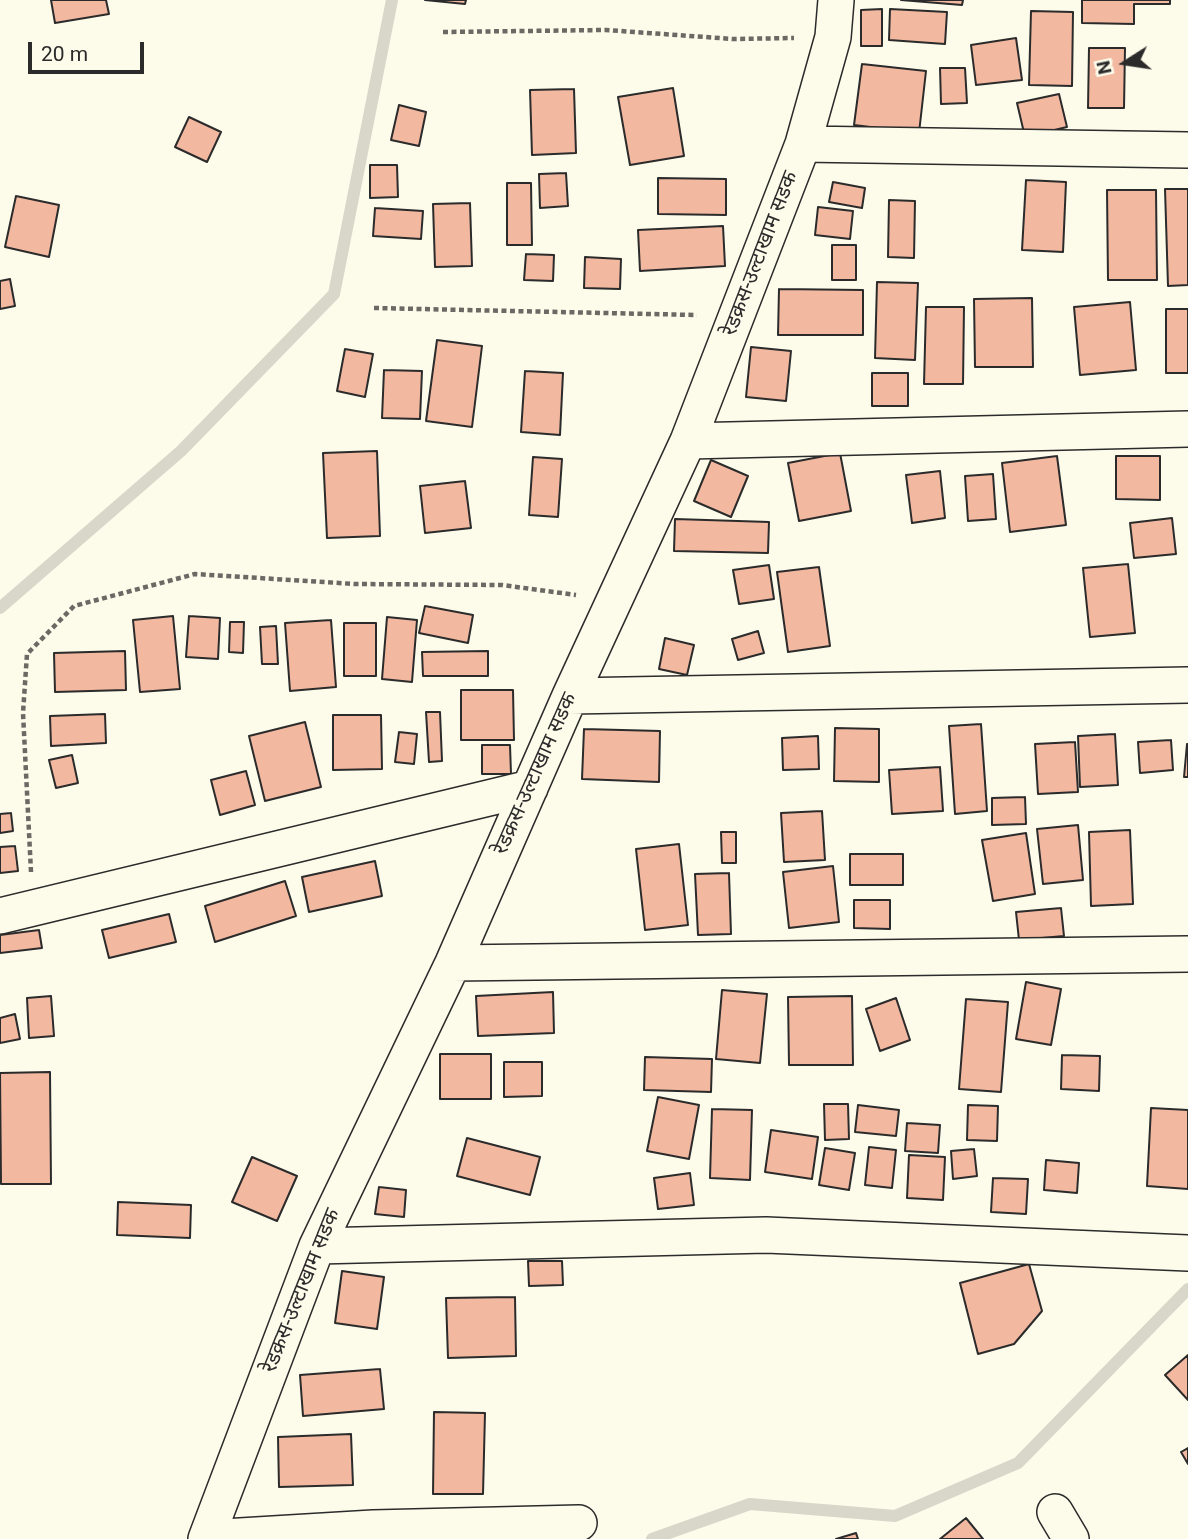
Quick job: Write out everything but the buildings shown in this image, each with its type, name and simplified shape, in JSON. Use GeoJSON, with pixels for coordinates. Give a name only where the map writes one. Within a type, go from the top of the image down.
{"type":"FeatureCollection","features":[{"type":"Feature","properties":{"kind":"street","name":"रेडक्रस-उल्टाखाम सडक"},"geometry":{"type":"LineString","coordinates":[[206,1538],[317,1246],[453,963],[570,696],[688,442],[803,144],[833,37],[836,0]]}},
{"type":"Feature","properties":{"kind":"street"},"geometry":{"type":"LineString","coordinates":[[803,144],[1188,150]]}},
{"type":"Feature","properties":{"kind":"street"},"geometry":{"type":"LineString","coordinates":[[688,442],[1188,429]]}},
{"type":"Feature","properties":{"kind":"street"},"geometry":{"type":"LineString","coordinates":[[570,696],[1188,685]]}},
{"type":"Feature","properties":{"kind":"street"},"geometry":{"type":"LineString","coordinates":[[17,912],[530,788]]}},
{"type":"Feature","properties":{"kind":"street"},"geometry":{"type":"LineString","coordinates":[[453,963],[1188,954]]}},
{"type":"Feature","properties":{"kind":"street"},"geometry":{"type":"LineString","coordinates":[[317,1246],[766,1235],[1187,1252]]}},
{"type":"Feature","properties":{"kind":"street"},"geometry":{"type":"LineString","coordinates":[[206,1538],[373,1528],[579,1523]]}},
{"type":"Feature","properties":{"kind":"path"},"geometry":{"type":"LineString","coordinates":[[443,32],[606,30],[733,39],[833,37]]}},
{"type":"Feature","properties":{"kind":"path"},"geometry":{"type":"LineString","coordinates":[[374,308],[737,317]]}},
{"type":"Feature","properties":{"kind":"path"},"geometry":{"type":"LineString","coordinates":[[17,912],[27,654],[74,606],[195,574],[355,584],[502,585],[615,599]]}},
{"type":"Feature","properties":{"kind":"waterway"},"geometry":{"type":"LineString","coordinates":[[0,608],[181,451],[334,294],[392,0]]}},
{"type":"Feature","properties":{"kind":"waterway"},"geometry":{"type":"LineString","coordinates":[[652,1539],[750,1504],[895,1516],[1018,1463],[1188,1289]]}}]}
